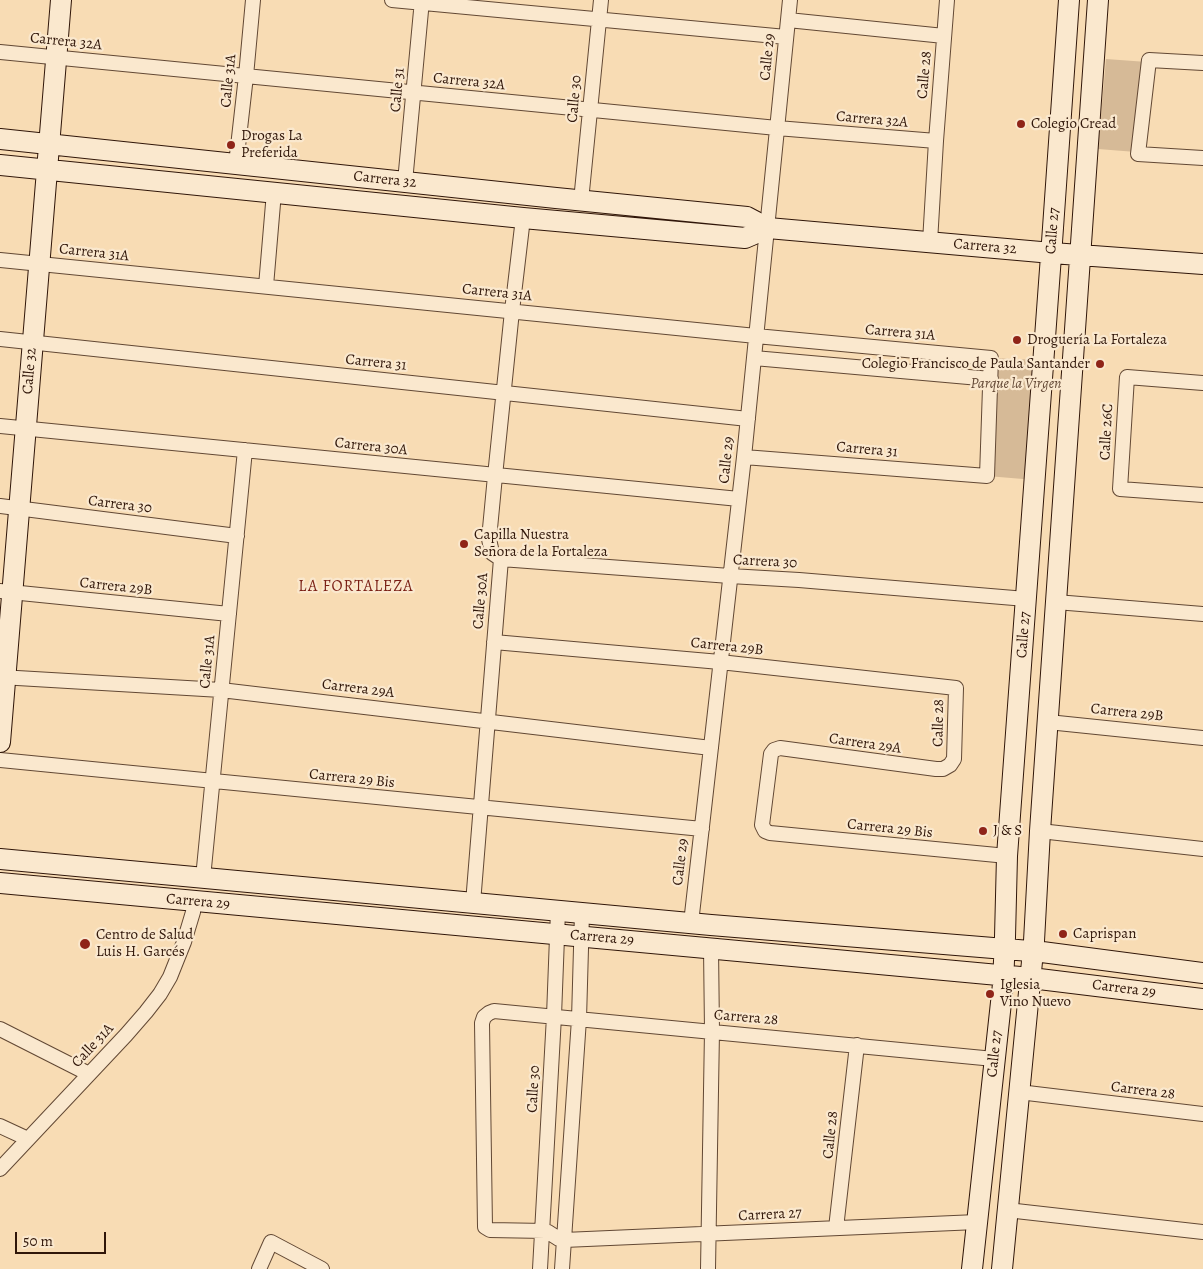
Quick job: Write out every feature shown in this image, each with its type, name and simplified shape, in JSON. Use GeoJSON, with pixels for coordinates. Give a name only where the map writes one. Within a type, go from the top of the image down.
{"type":"FeatureCollection","features":[{"type":"Feature","properties":{"kind":"street","name":"Calle 32"},"geometry":{"type":"LineString","coordinates":[[0,742],[10,507],[26,428],[61,0]]}},
{"type":"Feature","properties":{"kind":"street","name":"Calle 31A"},"geometry":{"type":"LineString","coordinates":[[236,164],[253,0]]}},
{"type":"Feature","properties":{"kind":"street"},"geometry":{"type":"LineString","coordinates":[[392,0],[422,1],[786,37]]}},
{"type":"Feature","properties":{"kind":"street","name":"Calle 30"},"geometry":{"type":"LineString","coordinates":[[581,201],[601,0]]}},
{"type":"Feature","properties":{"kind":"street","name":"Calle 29"},"geometry":{"type":"LineString","coordinates":[[691,923],[744,457],[790,0]]}},
{"type":"Feature","properties":{"kind":"street","name":"Calle 28"},"geometry":{"type":"LineString","coordinates":[[930,242],[947,0]]}},
{"type":"Feature","properties":{"kind":"street","name":"Calle 27"},"geometry":{"type":"LineString","coordinates":[[972,1269],[1003,975],[1007,856],[1069,0]]}},
{"type":"Feature","properties":{"kind":"street","name":"Calle 27"},"geometry":{"type":"LineString","coordinates":[[1002,1269],[1031,978],[1098,0]]}},
{"type":"Feature","properties":{"kind":"street","name":"Calle 31"},"geometry":{"type":"LineString","coordinates":[[405,182],[422,1]]}},
{"type":"Feature","properties":{"kind":"street"},"geometry":{"type":"LineString","coordinates":[[788,20],[944,36]]}},
{"type":"Feature","properties":{"kind":"street","name":"Carrera 32A"},"geometry":{"type":"LineString","coordinates":[[0,52],[777,128],[936,141]]}},
{"type":"Feature","properties":{"kind":"street"},"geometry":{"type":"LineString","coordinates":[[1203,64],[1149,60],[1138,154],[1203,158]]}},
{"type":"Feature","properties":{"kind":"street","name":"Carrera 32"},"geometry":{"type":"LineString","coordinates":[[0,139],[747,217],[768,228],[1203,264]]}},
{"type":"Feature","properties":{"kind":"street","name":"Carrera 32"},"geometry":{"type":"LineString","coordinates":[[0,164],[524,218],[745,238],[768,228]]}},
{"type":"Feature","properties":{"kind":"street"},"geometry":{"type":"LineString","coordinates":[[266,286],[274,192]]}},
{"type":"Feature","properties":{"kind":"street","name":"Calle 30A"},"geometry":{"type":"LineString","coordinates":[[473,903],[501,559],[492,553],[489,539],[503,393],[524,218]]}},
{"type":"Feature","properties":{"kind":"street","name":"Carrera 31A"},"geometry":{"type":"LineString","coordinates":[[0,260],[991,358],[991,379]]}},
{"type":"Feature","properties":{"kind":"street","name":"Carrera 31"},"geometry":{"type":"LineString","coordinates":[[0,339],[748,419]]}},
{"type":"Feature","properties":{"kind":"street"},"geometry":{"type":"LineString","coordinates":[[754,358],[991,379]]}},
{"type":"Feature","properties":{"kind":"street","name":"Calle 26C"},"geometry":{"type":"LineString","coordinates":[[1203,382],[1127,377],[1120,489],[1203,495]]}},
{"type":"Feature","properties":{"kind":"street","name":"Carrera 31"},"geometry":{"type":"LineString","coordinates":[[744,457],[988,476],[991,379]]}},
{"type":"Feature","properties":{"kind":"street","name":"Carrera 30A"},"geometry":{"type":"LineString","coordinates":[[0,426],[739,500]]}},
{"type":"Feature","properties":{"kind":"street","name":"Calle 31A"},"geometry":{"type":"LineString","coordinates":[[203,878],[245,450]]}},
{"type":"Feature","properties":{"kind":"street","name":"Carrera 30"},"geometry":{"type":"LineString","coordinates":[[10,507],[236,536]]}},
{"type":"Feature","properties":{"kind":"street","name":"Carrera 30"},"geometry":{"type":"LineString","coordinates":[[501,559],[799,580],[1026,599]]}},
{"type":"Feature","properties":{"kind":"street","name":"Carrera 29B"},"geometry":{"type":"LineString","coordinates":[[6,592],[229,614]]}},
{"type":"Feature","properties":{"kind":"street"},"geometry":{"type":"LineString","coordinates":[[1056,602],[1203,614]]}},
{"type":"Feature","properties":{"kind":"street","name":"Carrera 29B"},"geometry":{"type":"LineString","coordinates":[[494,642],[720,662],[956,688]]}},
{"type":"Feature","properties":{"kind":"street","name":"Carrera 29A"},"geometry":{"type":"LineString","coordinates":[[3,678],[221,690],[488,720],[711,748]]}},
{"type":"Feature","properties":{"kind":"street","name":"Calle 28"},"geometry":{"type":"LineString","coordinates":[[954,759],[956,688]]}},
{"type":"Feature","properties":{"kind":"street","name":"Carrera 29B"},"geometry":{"type":"LineString","coordinates":[[1048,722],[1203,738]]}},
{"type":"Feature","properties":{"kind":"street","name":"Carrera 29A"},"geometry":{"type":"LineString","coordinates":[[770,833],[764,831],[762,825],[771,754],[774,750],[780,748],[936,770],[950,765],[954,759]]}},
{"type":"Feature","properties":{"kind":"street","name":"Carrera 29 Bis"},"geometry":{"type":"LineString","coordinates":[[0,760],[702,829]]}},
{"type":"Feature","properties":{"kind":"street"},"geometry":{"type":"LineString","coordinates":[[1040,831],[1203,849]]}},
{"type":"Feature","properties":{"kind":"street","name":"Carrera 29 Bis"},"geometry":{"type":"LineString","coordinates":[[770,833],[1007,856]]}},
{"type":"Feature","properties":{"kind":"street","name":"Carrera 29"},"geometry":{"type":"LineString","coordinates":[[0,859],[691,923],[1033,951],[1203,973]]}},
{"type":"Feature","properties":{"kind":"street","name":"Carrera 29"},"geometry":{"type":"LineString","coordinates":[[0,883],[1003,975],[1203,999]]}},
{"type":"Feature","properties":{"kind":"street","name":"Calle 31A"},"geometry":{"type":"LineString","coordinates":[[0,1169],[146,1012],[170,977],[184,942],[193,912],[194,901]]}},
{"type":"Feature","properties":{"kind":"street","name":"Calle 30"},"geometry":{"type":"LineString","coordinates":[[540,1269],[558,911]]}},
{"type":"Feature","properties":{"kind":"street"},"geometry":{"type":"LineString","coordinates":[[562,1269],[579,1019],[582,913]]}},
{"type":"Feature","properties":{"kind":"street"},"geometry":{"type":"LineString","coordinates":[[708,1269],[712,948]]}},
{"type":"Feature","properties":{"kind":"street","name":"Carrera 28"},"geometry":{"type":"LineString","coordinates":[[542,1231],[490,1230],[485,1227],[482,1023],[484,1017],[494,1011],[994,1058]]}},
{"type":"Feature","properties":{"kind":"street"},"geometry":{"type":"LineString","coordinates":[[0,1029],[89,1074]]}},
{"type":"Feature","properties":{"kind":"street","name":"Calle 28"},"geometry":{"type":"LineString","coordinates":[[836,1228],[857,1045]]}},
{"type":"Feature","properties":{"kind":"street","name":"Carrera 28"},"geometry":{"type":"LineString","coordinates":[[1019,1092],[1203,1114]]}},
{"type":"Feature","properties":{"kind":"street"},"geometry":{"type":"LineString","coordinates":[[0,1126],[28,1139]]}},
{"type":"Feature","properties":{"kind":"street"},"geometry":{"type":"LineString","coordinates":[[1007,1210],[1203,1232]]}},
{"type":"Feature","properties":{"kind":"street","name":"Carrera 27"},"geometry":{"type":"LineString","coordinates":[[564,1240],[977,1222]]}},
{"type":"Feature","properties":{"kind":"street"},"geometry":{"type":"LineString","coordinates":[[542,1231],[564,1240]]}},
{"type":"Feature","properties":{"kind":"street"},"geometry":{"type":"LineString","coordinates":[[259,1269],[271,1242],[322,1269]]}},
{"type":"Feature","properties":{"kind":"green space"},"geometry":{"type":"Polygon","coordinates":[[[1106,59],[1147,62],[1136,152],[1098,149],[1106,59]]]}},
{"type":"Feature","properties":{"kind":"green space","name":"Parque la Virgen"},"geometry":{"type":"Polygon","coordinates":[[[991,358],[1043,360],[1035,480],[987,476],[991,358]]]}},
{"type":"Feature","properties":{"kind":"place","name":"Colegio Cread"},"geometry":{"type":"Point","coordinates":[1021,124]}},
{"type":"Feature","properties":{"kind":"place","name":"Drogas La Preferida"},"geometry":{"type":"Point","coordinates":[231,145]}},
{"type":"Feature","properties":{"kind":"place","name":"Droguería La Fortaleza"},"geometry":{"type":"Point","coordinates":[1017,340]}},
{"type":"Feature","properties":{"kind":"place","name":"Colegio Francisco de Paula Santander"},"geometry":{"type":"Point","coordinates":[1100,364]}},
{"type":"Feature","properties":{"kind":"place","name":"Capilla Nuestra Señora de la Fortaleza"},"geometry":{"type":"Point","coordinates":[464,544]}},
{"type":"Feature","properties":{"kind":"place","name":"J & S"},"geometry":{"type":"Point","coordinates":[983,831]}},
{"type":"Feature","properties":{"kind":"place","name":"Caprispan"},"geometry":{"type":"Point","coordinates":[1063,934]}},
{"type":"Feature","properties":{"kind":"place","name":"Centro de Salud Luis H. Garcés"},"geometry":{"type":"Point","coordinates":[85,944]}},
{"type":"Feature","properties":{"kind":"place","name":"Iglesia Vino Nuevo"},"geometry":{"type":"Point","coordinates":[990,994]}},
{"type":"Feature","properties":{"kind":"district","name":"LA FORTALEZA"},"geometry":{"type":"Point","coordinates":[356,587]}}]}
